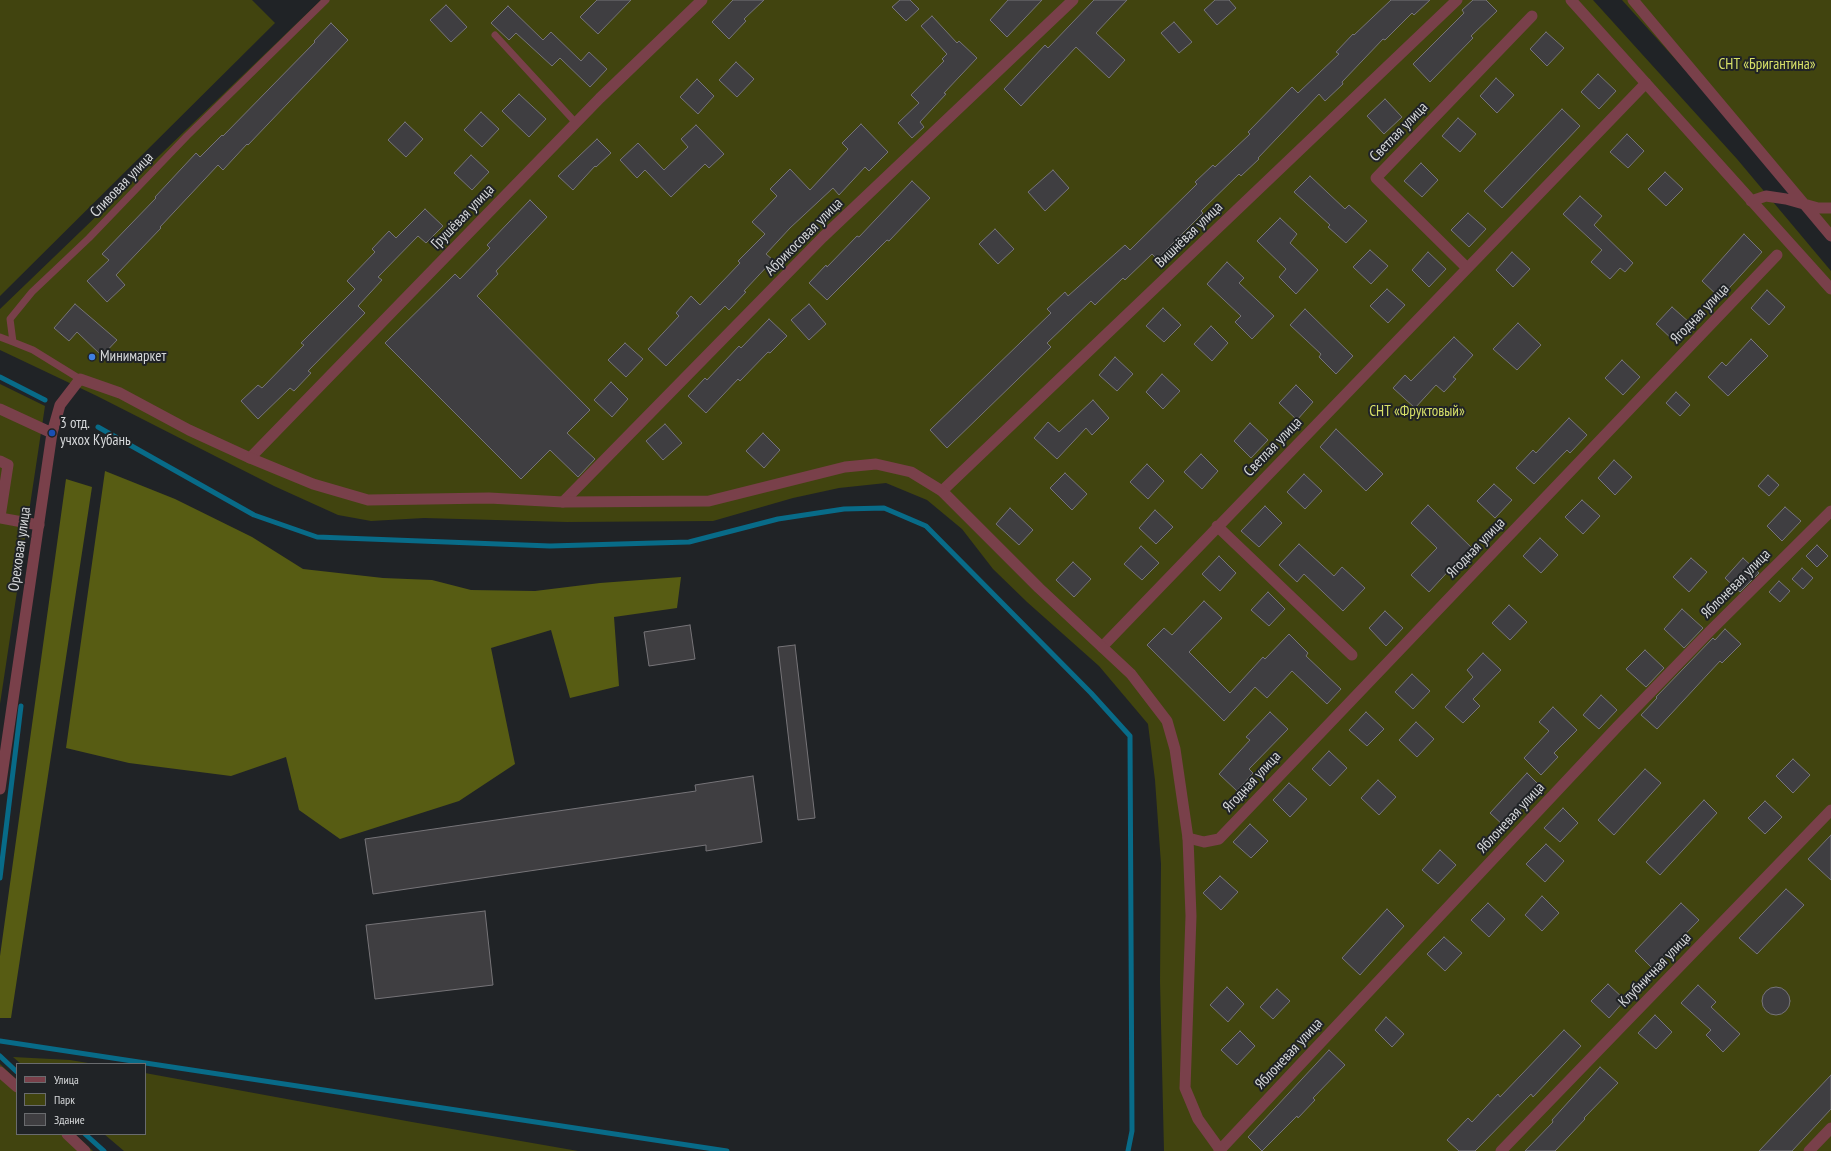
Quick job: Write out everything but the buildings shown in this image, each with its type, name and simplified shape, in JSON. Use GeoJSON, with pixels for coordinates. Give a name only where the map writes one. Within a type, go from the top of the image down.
{"type":"FeatureCollection","features":[{"type":"Feature","properties":{"kind":"street","name":"Грушёвая улица"},"geometry":{"type":"LineString","coordinates":[[250,458],[576,123],[702,0]]}},
{"type":"Feature","properties":{"kind":"street","name":"Абрикосовая улица"},"geometry":{"type":"LineString","coordinates":[[563,502],[823,237],[1073,0]]}},
{"type":"Feature","properties":{"kind":"street","name":"Вишнёвая улица"},"geometry":{"type":"LineString","coordinates":[[942,491],[1457,0]]}},
{"type":"Feature","properties":{"kind":"street"},"geometry":{"type":"LineString","coordinates":[[1571,0],[1831,289]]}},
{"type":"Feature","properties":{"kind":"street"},"geometry":{"type":"LineString","coordinates":[[1640,2],[1803,204],[1831,236]]}},
{"type":"Feature","properties":{"kind":"street","name":"Светлая улица"},"geometry":{"type":"LineString","coordinates":[[1467,268],[1376,178],[1532,16]]}},
{"type":"Feature","properties":{"kind":"street","name":"Светлая улица"},"geometry":{"type":"LineString","coordinates":[[1102,647],[1646,83]]}},
{"type":"Feature","properties":{"kind":"street"},"geometry":{"type":"LineString","coordinates":[[1752,201],[1766,196],[1786,199],[1818,208],[1831,208]]}},
{"type":"Feature","properties":{"kind":"street","name":"Ягодная улица"},"geometry":{"type":"LineString","coordinates":[[1188,838],[1204,842],[1219,839],[1777,255]]}},
{"type":"Feature","properties":{"kind":"street"},"geometry":{"type":"LineString","coordinates":[[80,379],[120,393],[189,430],[250,458],[313,484],[368,500],[489,498],[563,502],[709,501],[844,467],[876,464],[911,472],[942,491],[1034,583],[1131,674],[1167,721],[1175,749],[1188,838],[1191,916],[1185,1088],[1198,1120],[1220,1151]]}},
{"type":"Feature","properties":{"kind":"street","name":"Ореховая улица"},"geometry":{"type":"LineString","coordinates":[[0,789],[52,433],[60,405],[80,379]]}},
{"type":"Feature","properties":{"kind":"street"},"geometry":{"type":"LineString","coordinates":[[0,409],[52,433]]}},
{"type":"Feature","properties":{"kind":"street"},"geometry":{"type":"LineString","coordinates":[[0,461],[8,465],[0,518],[39,525]]}},
{"type":"Feature","properties":{"kind":"street","name":"Яблоневая улица"},"geometry":{"type":"LineString","coordinates":[[1220,1151],[1616,727],[1831,511]]}},
{"type":"Feature","properties":{"kind":"street"},"geometry":{"type":"LineString","coordinates":[[1218,526],[1352,655]]}},
{"type":"Feature","properties":{"kind":"street","name":"Клубничная улица"},"geometry":{"type":"LineString","coordinates":[[1501,1151],[1831,810]]}},
{"type":"Feature","properties":{"kind":"street"},"geometry":{"type":"LineString","coordinates":[[0,1072],[16,1087]]}},
{"type":"Feature","properties":{"kind":"street"},"geometry":{"type":"LineString","coordinates":[[1809,1151],[1831,1128]]}},
{"type":"Feature","properties":{"kind":"street"},"geometry":{"type":"LineString","coordinates":[[68,1135],[85,1151]]}},
{"type":"Feature","properties":{"kind":"lane","name":"Сливовая улица"},"geometry":{"type":"LineString","coordinates":[[13,342],[10,319],[32,292],[89,238],[187,136],[326,0]]}},
{"type":"Feature","properties":{"kind":"lane"},"geometry":{"type":"LineString","coordinates":[[495,35],[576,123]]}},
{"type":"Feature","properties":{"kind":"lane"},"geometry":{"type":"LineString","coordinates":[[0,337],[33,350],[80,379]]}},
{"type":"Feature","properties":{"kind":"green space"},"geometry":{"type":"Polygon","coordinates":[[[0,0],[252,0],[275,23],[0,296],[0,0]]]}},
{"type":"Feature","properties":{"kind":"green space","name":"СНТ «Фруктовый»"},"geometry":{"type":"Polygon","coordinates":[[[321,0],[1593,0],[1737,159],[1831,271],[1831,1151],[1164,1151],[1160,981],[1161,864],[1155,780],[1148,724],[1099,666],[1027,602],[993,569],[962,529],[927,500],[886,483],[839,488],[793,498],[713,521],[567,522],[424,518],[371,521],[338,515],[274,486],[97,396],[0,350],[0,309],[321,0]]]}},
{"type":"Feature","properties":{"kind":"green space","name":"СНТ «Бригантина»"},"geometry":{"type":"Polygon","coordinates":[[[1622,0],[1831,0],[1831,232],[1622,0]]]}},
{"type":"Feature","properties":{"kind":"green space"},"geometry":{"type":"Polygon","coordinates":[[[0,384],[45,406],[0,704],[0,384]]]}},
{"type":"Feature","properties":{"kind":"green space"},"geometry":{"type":"Polygon","coordinates":[[[105,471],[175,499],[252,537],[303,569],[383,578],[432,580],[471,590],[535,591],[600,583],[681,577],[677,608],[614,617],[619,686],[570,698],[551,630],[491,648],[515,764],[459,801],[340,839],[299,810],[286,757],[231,776],[129,763],[66,748],[105,471]]]}},
{"type":"Feature","properties":{"kind":"green space"},"geometry":{"type":"Polygon","coordinates":[[[66,479],[92,487],[11,1018],[0,1018],[0,956],[66,479]]]}},
{"type":"Feature","properties":{"kind":"green space"},"geometry":{"type":"Polygon","coordinates":[[[13,1057],[70,1060],[88,1063],[20,1063],[13,1057]]]}},
{"type":"Feature","properties":{"kind":"green space"},"geometry":{"type":"Polygon","coordinates":[[[0,1064],[16,1079],[16,1135],[76,1135],[93,1151],[0,1151],[0,1064]]]}},
{"type":"Feature","properties":{"kind":"green space"},"geometry":{"type":"Polygon","coordinates":[[[146,1073],[578,1151],[124,1151],[105,1135],[146,1135],[146,1073]]]}},
{"type":"Feature","properties":{"kind":"waterway"},"geometry":{"type":"LineString","coordinates":[[0,377],[45,400]]}},
{"type":"Feature","properties":{"kind":"waterway"},"geometry":{"type":"LineString","coordinates":[[98,427],[254,515],[317,537],[550,546],[689,542],[778,519],[844,509],[884,508],[926,526],[1091,693],[1130,736],[1132,1131],[1128,1151]]}},
{"type":"Feature","properties":{"kind":"waterway"},"geometry":{"type":"LineString","coordinates":[[0,878],[21,706]]}},
{"type":"Feature","properties":{"kind":"waterway"},"geometry":{"type":"LineString","coordinates":[[0,1041],[145,1063]]}},
{"type":"Feature","properties":{"kind":"waterway"},"geometry":{"type":"LineString","coordinates":[[0,1056],[16,1071]]}},
{"type":"Feature","properties":{"kind":"waterway"},"geometry":{"type":"LineString","coordinates":[[146,1063],[727,1151]]}},
{"type":"Feature","properties":{"kind":"waterway"},"geometry":{"type":"LineString","coordinates":[[86,1135],[104,1151]]}},
{"type":"Feature","properties":{"kind":"place","name":"Минимаркет"},"geometry":{"type":"Point","coordinates":[92,357]}},
{"type":"Feature","properties":{"kind":"place","name":"3 отд. учхох Кубань"},"geometry":{"type":"Point","coordinates":[52,433]}}]}
